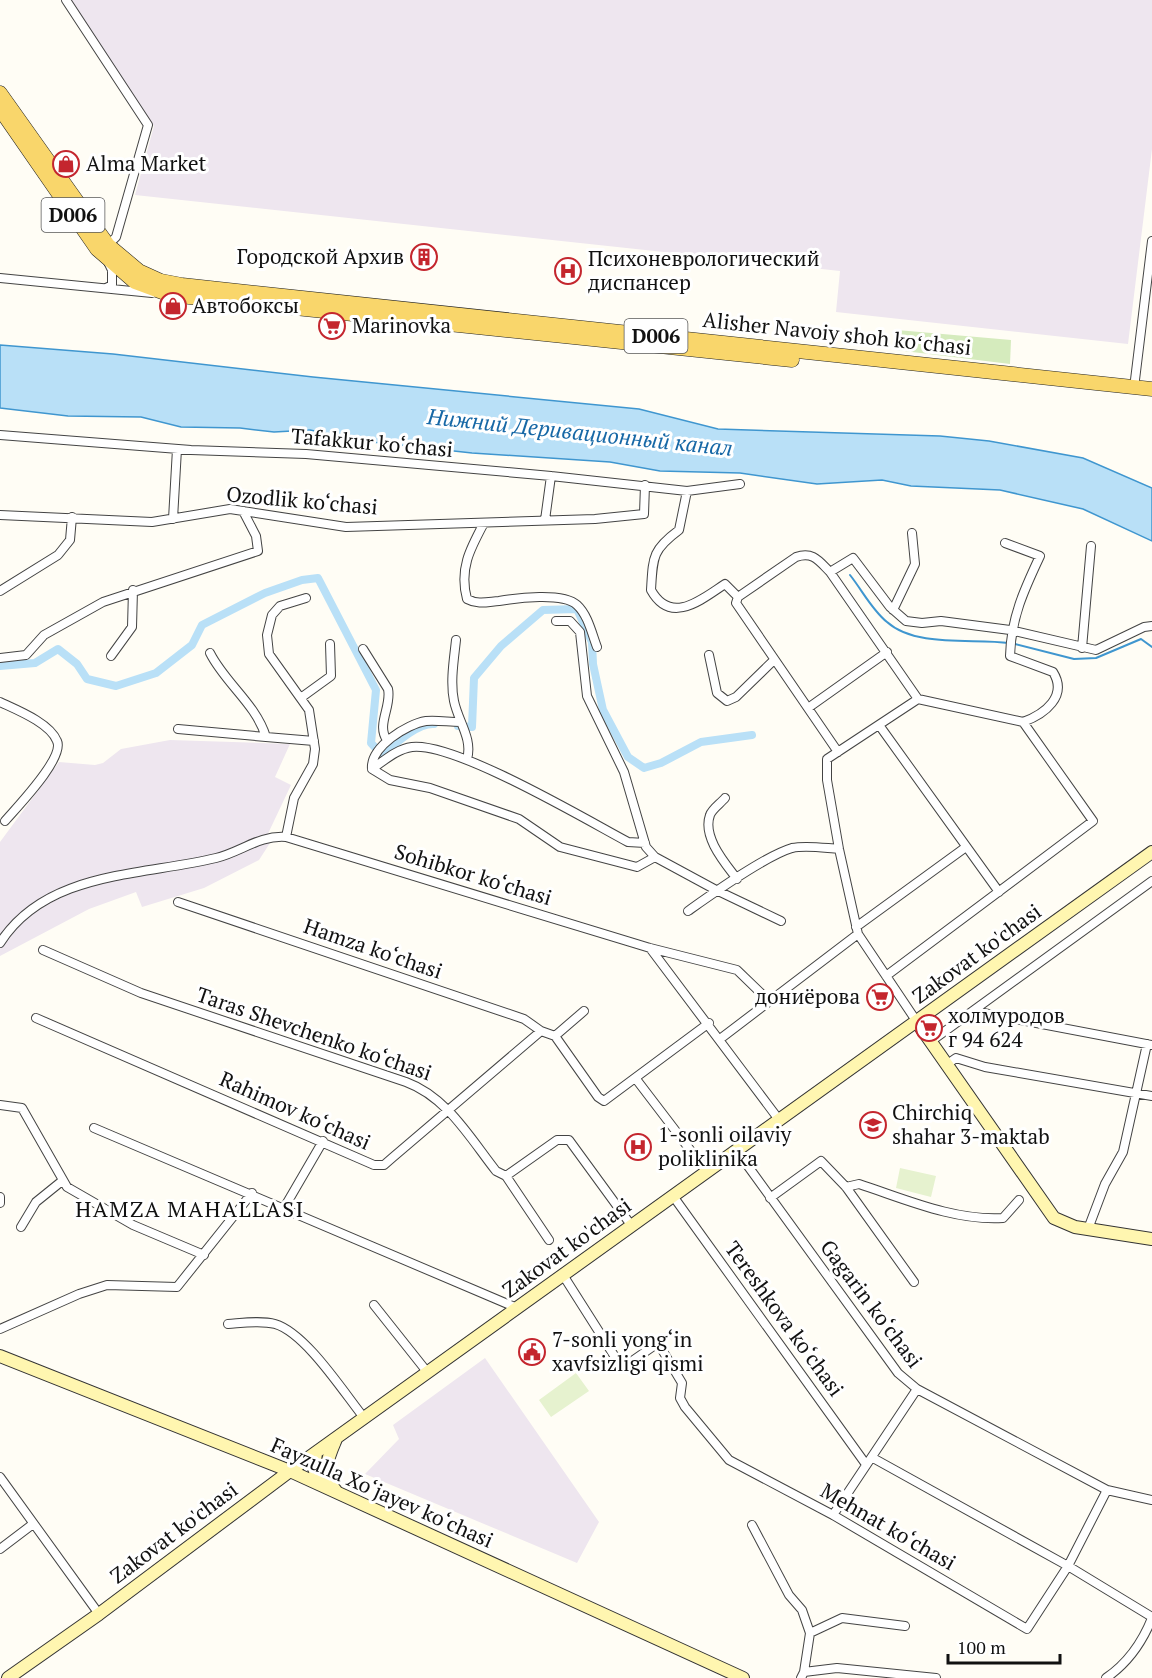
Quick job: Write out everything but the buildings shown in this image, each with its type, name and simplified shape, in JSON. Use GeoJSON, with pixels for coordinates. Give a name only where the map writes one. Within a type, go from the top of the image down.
{"type":"FeatureCollection","features":[{"type":"Feature","properties":{"kind":"main road","name":"D006"},"geometry":{"type":"LineString","coordinates":[[0,93],[108,245]]}},
{"type":"Feature","properties":{"kind":"main road","name":"D006"},"geometry":{"type":"LineString","coordinates":[[0,109],[108,260],[135,282],[170,295]]}},
{"type":"Feature","properties":{"kind":"main road","name":"Alisher Navoiy shoh koʻchasi"},"geometry":{"type":"LineString","coordinates":[[108,245],[139,271],[161,281],[442,318]]}},
{"type":"Feature","properties":{"kind":"main road","name":"Alisher Navoiy shoh koʻchasi"},"geometry":{"type":"LineString","coordinates":[[170,295],[442,318],[1134,391],[1152,390]]}},
{"type":"Feature","properties":{"kind":"main road","name":"Alisher Navoiy shoh koʻchasi"},"geometry":{"type":"LineString","coordinates":[[1134,391],[1152,397]]}},
{"type":"Feature","properties":{"kind":"main road","name":"Zakovat ko'chasi"},"geometry":{"type":"LineString","coordinates":[[8,1678],[99,1614],[290,1471],[1152,852]]}},
{"type":"Feature","properties":{"kind":"main road"},"geometry":{"type":"LineString","coordinates":[[917,1022],[1044,1207],[1054,1218],[1066,1225],[1152,1239]]}},
{"type":"Feature","properties":{"kind":"main road","name":"Fayzulla Xo‘jayev ko‘chasi"},"geometry":{"type":"LineString","coordinates":[[0,1356],[290,1471],[743,1678]]}},
{"type":"Feature","properties":{"kind":"main road"},"geometry":{"type":"LineString","coordinates":[[336,1438],[325,1467],[327,1478],[337,1492]]}},
{"type":"Feature","properties":{"kind":"main road"},"geometry":{"type":"LineString","coordinates":[[316,1453],[314,1468],[319,1484]]}},
{"type":"Feature","properties":{"kind":"street"},"geometry":{"type":"LineString","coordinates":[[66,0],[148,125],[116,237],[108,245]]}},
{"type":"Feature","properties":{"kind":"street"},"geometry":{"type":"LineString","coordinates":[[1134,391],[1152,241]]}},
{"type":"Feature","properties":{"kind":"street"},"geometry":{"type":"LineString","coordinates":[[105,289],[112,285],[114,280],[108,260]]}},
{"type":"Feature","properties":{"kind":"street"},"geometry":{"type":"LineString","coordinates":[[0,278],[170,295]]}},
{"type":"Feature","properties":{"kind":"street","name":"Tafakkur ko‘chasi"},"geometry":{"type":"LineString","coordinates":[[0,435],[177,448],[306,454],[645,485],[687,491],[740,484]]}},
{"type":"Feature","properties":{"kind":"street"},"geometry":{"type":"LineString","coordinates":[[173,519],[177,448]]}},
{"type":"Feature","properties":{"kind":"street"},"geometry":{"type":"LineString","coordinates":[[545,520],[550,476]]}},
{"type":"Feature","properties":{"kind":"street","name":"Ozodlik ko‘chasi"},"geometry":{"type":"LineString","coordinates":[[0,515],[128,521],[173,519],[230,509],[346,527],[484,524],[642,515],[645,512],[645,485]]}},
{"type":"Feature","properties":{"kind":"street"},"geometry":{"type":"LineString","coordinates":[[687,491],[679,530],[659,545],[653,556],[651,590],[662,605],[674,608],[701,601],[725,584],[738,597]]}},
{"type":"Feature","properties":{"kind":"street"},"geometry":{"type":"LineString","coordinates":[[0,658],[26,655],[39,639],[58,626],[96,606],[134,590],[258,551],[255,536],[243,511]]}},
{"type":"Feature","properties":{"kind":"street"},"geometry":{"type":"LineString","coordinates":[[0,591],[23,574],[58,555],[70,540],[72,517]]}},
{"type":"Feature","properties":{"kind":"street"},"geometry":{"type":"LineString","coordinates":[[484,524],[466,557],[463,583],[467,599],[476,604],[514,598],[569,600],[582,612],[597,648]]}},
{"type":"Feature","properties":{"kind":"street"},"geometry":{"type":"LineString","coordinates":[[893,610],[915,564],[912,533]]}},
{"type":"Feature","properties":{"kind":"street"},"geometry":{"type":"LineString","coordinates":[[838,752],[736,603],[738,597],[805,554],[813,555],[830,572],[918,699],[1023,722],[1037,717],[1056,699],[1058,680],[1046,667],[1010,656],[1010,630],[1018,602],[1040,556],[1005,543]]}},
{"type":"Feature","properties":{"kind":"street"},"geometry":{"type":"LineString","coordinates":[[1082,648],[1091,546]]}},
{"type":"Feature","properties":{"kind":"street"},"geometry":{"type":"LineString","coordinates":[[830,572],[853,558],[893,610],[906,621],[922,623],[941,621],[1010,630],[1096,650],[1144,627],[1152,626]]}},
{"type":"Feature","properties":{"kind":"street"},"geometry":{"type":"LineString","coordinates":[[111,656],[132,627],[134,590]]}},
{"type":"Feature","properties":{"kind":"street"},"geometry":{"type":"LineString","coordinates":[[0,943],[12,924],[37,904],[72,887],[218,858],[260,839],[286,837],[294,798],[313,764],[313,722],[302,697],[268,654],[267,635],[272,615],[280,606],[306,598]]}},
{"type":"Feature","properties":{"kind":"street"},"geometry":{"type":"LineString","coordinates":[[556,621],[570,621],[580,632],[587,696],[624,772],[645,843],[655,857],[781,921]]}},
{"type":"Feature","properties":{"kind":"street"},"geometry":{"type":"LineString","coordinates":[[456,640],[453,692],[460,722],[468,739],[467,759]]}},
{"type":"Feature","properties":{"kind":"street"},"geometry":{"type":"LineString","coordinates":[[302,697],[331,676],[330,644]]}},
{"type":"Feature","properties":{"kind":"street"},"geometry":{"type":"LineString","coordinates":[[363,649],[390,696],[381,747],[372,769]]}},
{"type":"Feature","properties":{"kind":"street"},"geometry":{"type":"LineString","coordinates":[[808,708],[887,652]]}},
{"type":"Feature","properties":{"kind":"street"},"geometry":{"type":"LineString","coordinates":[[210,653],[217,667],[241,693],[262,724],[266,737]]}},
{"type":"Feature","properties":{"kind":"street"},"geometry":{"type":"LineString","coordinates":[[708,655],[717,693],[727,701],[736,697],[774,660]]}},
{"type":"Feature","properties":{"kind":"street"},"geometry":{"type":"LineString","coordinates":[[917,1022],[857,931],[839,849],[827,780],[827,759],[918,699]]}},
{"type":"Feature","properties":{"kind":"street"},"geometry":{"type":"LineString","coordinates":[[0,702],[30,716],[57,739],[58,745],[49,768],[5,821]]}},
{"type":"Feature","properties":{"kind":"street"},"geometry":{"type":"LineString","coordinates":[[381,747],[423,722],[460,722]]}},
{"type":"Feature","properties":{"kind":"street"},"geometry":{"type":"LineString","coordinates":[[886,976],[1093,821],[1023,722]]}},
{"type":"Feature","properties":{"kind":"street"},"geometry":{"type":"LineString","coordinates":[[879,725],[999,892]]}},
{"type":"Feature","properties":{"kind":"street"},"geometry":{"type":"LineString","coordinates":[[178,729],[314,741]]}},
{"type":"Feature","properties":{"kind":"street"},"geometry":{"type":"LineString","coordinates":[[372,769],[402,749],[415,747],[467,759],[628,842],[645,843]]}},
{"type":"Feature","properties":{"kind":"street"},"geometry":{"type":"LineString","coordinates":[[372,769],[390,780],[430,788],[519,819],[560,847],[637,867],[655,857]]}},
{"type":"Feature","properties":{"kind":"street"},"geometry":{"type":"LineString","coordinates":[[725,798],[710,814],[708,829],[721,858],[737,879]]}},
{"type":"Feature","properties":{"kind":"street","name":"Sohibkor ko‘chasi"},"geometry":{"type":"LineString","coordinates":[[286,837],[650,948],[737,970],[769,1001]]}},
{"type":"Feature","properties":{"kind":"street"},"geometry":{"type":"LineString","coordinates":[[720,1038],[966,847]]}},
{"type":"Feature","properties":{"kind":"street"},"geometry":{"type":"LineString","coordinates":[[688,911],[716,890],[794,848],[839,849]]}},
{"type":"Feature","properties":{"kind":"street"},"geometry":{"type":"LineString","coordinates":[[930,1042],[1152,881]]}},
{"type":"Feature","properties":{"kind":"street","name":"Hamza ko‘chasi"},"geometry":{"type":"LineString","coordinates":[[177,902],[524,1019],[541,1031],[555,1036]]}},
{"type":"Feature","properties":{"kind":"street"},"geometry":{"type":"LineString","coordinates":[[650,948],[709,1023],[780,1121]]}},
{"type":"Feature","properties":{"kind":"street","name":"Taras Shevchenko ko‘chasi"},"geometry":{"type":"LineString","coordinates":[[43,950],[141,993],[418,1086],[432,1094],[448,1110],[496,1171],[506,1176],[549,1240]]}},
{"type":"Feature","properties":{"kind":"street"},"geometry":{"type":"LineString","coordinates":[[584,1011],[555,1036],[598,1097],[604,1101],[709,1023]]}},
{"type":"Feature","properties":{"kind":"street"},"geometry":{"type":"LineString","coordinates":[[973,1011],[1149,1044],[1120,1158],[1105,1184],[1088,1229]]}},
{"type":"Feature","properties":{"kind":"street","name":"Rahimov ko‘chasi"},"geometry":{"type":"LineString","coordinates":[[36,1018],[374,1165],[384,1165],[541,1031]]}},
{"type":"Feature","properties":{"kind":"street"},"geometry":{"type":"LineString","coordinates":[[946,1065],[956,1058],[985,1067],[1152,1096]]}},
{"type":"Feature","properties":{"kind":"street"},"geometry":{"type":"LineString","coordinates":[[636,1079],[707,1172]]}},
{"type":"Feature","properties":{"kind":"street"},"geometry":{"type":"LineString","coordinates":[[0,1105],[22,1108],[62,1181],[104,1210],[204,1256]]}},
{"type":"Feature","properties":{"kind":"street"},"geometry":{"type":"LineString","coordinates":[[94,1128],[252,1193],[517,1308]]}},
{"type":"Feature","properties":{"kind":"street"},"geometry":{"type":"LineString","coordinates":[[506,1176],[556,1140],[569,1140],[631,1225]]}},
{"type":"Feature","properties":{"kind":"street"},"geometry":{"type":"LineString","coordinates":[[284,1208],[323,1141]]}},
{"type":"Feature","properties":{"kind":"street","name":"Gagarin ko‘chasi"},"geometry":{"type":"LineString","coordinates":[[737,1151],[898,1373],[917,1389],[1107,1490],[1152,1500]]}},
{"type":"Feature","properties":{"kind":"street"},"geometry":{"type":"LineString","coordinates":[[770,1198],[821,1161],[846,1187],[914,1282]]}},
{"type":"Feature","properties":{"kind":"street"},"geometry":{"type":"LineString","coordinates":[[21,1227],[36,1202],[62,1181]]}},
{"type":"Feature","properties":{"kind":"street"},"geometry":{"type":"LineString","coordinates":[[846,1187],[859,1184],[958,1215],[992,1219],[1003,1218],[1019,1200]]}},
{"type":"Feature","properties":{"kind":"street"},"geometry":{"type":"LineString","coordinates":[[0,1329],[79,1293],[107,1285],[177,1287],[252,1193]]}},
{"type":"Feature","properties":{"kind":"street","name":"Tereshkova ko‘chasi"},"geometry":{"type":"LineString","coordinates":[[673,1196],[869,1460],[1068,1566],[1152,1618]]}},
{"type":"Feature","properties":{"kind":"street"},"geometry":{"type":"LineString","coordinates":[[0,1197],[0,1203]]}},
{"type":"Feature","properties":{"kind":"street","name":"Mehnat ko‘chasi"},"geometry":{"type":"LineString","coordinates":[[563,1275],[622,1368],[658,1343],[682,1383],[680,1398],[685,1407],[729,1460],[832,1515],[1027,1629],[1068,1566]]}},
{"type":"Feature","properties":{"kind":"street"},"geometry":{"type":"LineString","coordinates":[[374,1305],[428,1373]]}},
{"type":"Feature","properties":{"kind":"street"},"geometry":{"type":"LineString","coordinates":[[228,1324],[272,1323],[286,1328],[312,1353],[365,1419]]}},
{"type":"Feature","properties":{"kind":"street"},"geometry":{"type":"LineString","coordinates":[[832,1515],[917,1389]]}},
{"type":"Feature","properties":{"kind":"street"},"geometry":{"type":"LineString","coordinates":[[0,1477],[99,1614]]}},
{"type":"Feature","properties":{"kind":"street"},"geometry":{"type":"LineString","coordinates":[[1068,1566],[1107,1490]]}},
{"type":"Feature","properties":{"kind":"street"},"geometry":{"type":"LineString","coordinates":[[0,1549],[33,1524]]}},
{"type":"Feature","properties":{"kind":"street"},"geometry":{"type":"LineString","coordinates":[[752,1525],[784,1587],[802,1610],[810,1634],[803,1675],[837,1668],[936,1678]]}},
{"type":"Feature","properties":{"kind":"street"},"geometry":{"type":"LineString","coordinates":[[810,1634],[842,1618],[905,1626]]}},
{"type":"Feature","properties":{"kind":"street"},"geometry":{"type":"LineString","coordinates":[[1106,1678],[1118,1670],[1143,1641],[1152,1618]]}},
{"type":"Feature","properties":{"kind":"shaded area"},"geometry":{"type":"Polygon","coordinates":[[[69,0],[1152,0],[1152,149],[1128,344],[836,312],[840,271],[135,195],[154,126],[69,0]]]}},
{"type":"Feature","properties":{"kind":"shaded area"},"geometry":{"type":"Polygon","coordinates":[[[170,740],[290,744],[275,777],[291,785],[265,840],[270,843],[259,860],[204,888],[142,907],[136,892],[89,909],[0,956],[0,842],[59,762],[95,765],[103,763],[121,749],[170,740]]]}},
{"type":"Feature","properties":{"kind":"shaded area"},"geometry":{"type":"Polygon","coordinates":[[[485,1358],[599,1522],[577,1563],[365,1474],[399,1439],[393,1425],[485,1358]]]}},
{"type":"Feature","properties":{"kind":"green space"},"geometry":{"type":"Polygon","coordinates":[[[897,330],[1011,340],[1010,364],[896,350],[897,330]]]}},
{"type":"Feature","properties":{"kind":"green space"},"geometry":{"type":"Polygon","coordinates":[[[900,1168],[936,1176],[931,1197],[896,1188],[900,1168]]]}},
{"type":"Feature","properties":{"kind":"green space"},"geometry":{"type":"Polygon","coordinates":[[[576,1373],[589,1391],[551,1417],[539,1400],[576,1373]]]}},
{"type":"Feature","properties":{"kind":"water","name":"Нижний Деривационный канал"},"geometry":{"type":"Polygon","coordinates":[[[0,345],[113,354],[313,377],[639,409],[718,429],[940,436],[989,441],[1083,458],[1152,488],[1152,541],[1083,509],[1000,490],[911,486],[882,480],[817,484],[740,473],[660,471],[610,462],[472,453],[363,441],[310,430],[274,432],[240,428],[181,427],[141,417],[68,416],[0,408],[0,345]]]}},
{"type":"Feature","properties":{"kind":"waterway"},"geometry":{"type":"LineString","coordinates":[[850,575],[887,622],[913,636],[929,639],[1009,643]]}},
{"type":"Feature","properties":{"kind":"waterway"},"geometry":{"type":"LineString","coordinates":[[0,666],[35,663],[58,649],[77,664],[87,679],[116,686],[156,673],[192,645],[202,625],[265,593],[302,580],[318,578],[376,690],[371,743],[382,755],[414,730],[434,724]]}},
{"type":"Feature","properties":{"kind":"waterway"},"geometry":{"type":"LineString","coordinates":[[458,726],[472,727],[474,678],[501,646],[543,610],[577,609],[592,642],[593,664],[603,710],[628,757],[644,768],[661,763],[701,742],[752,735]]}},
{"type":"Feature","properties":{"kind":"waterway"},"geometry":{"type":"LineString","coordinates":[[1015,644],[1074,659],[1096,658],[1141,639],[1152,647]]}},
{"type":"Feature","properties":{"kind":"place","name":"Alma Market"},"geometry":{"type":"Point","coordinates":[66,164]}},
{"type":"Feature","properties":{"kind":"place","name":"Городской Архив"},"geometry":{"type":"Point","coordinates":[424,257]}},
{"type":"Feature","properties":{"kind":"place","name":"Психоневрологический диспансер"},"geometry":{"type":"Point","coordinates":[568,271]}},
{"type":"Feature","properties":{"kind":"place","name":"Автобоксы"},"geometry":{"type":"Point","coordinates":[173,306]}},
{"type":"Feature","properties":{"kind":"place","name":"Marinovka"},"geometry":{"type":"Point","coordinates":[332,326]}},
{"type":"Feature","properties":{"kind":"place","name":"дониёрова"},"geometry":{"type":"Point","coordinates":[880,997]}},
{"type":"Feature","properties":{"kind":"place","name":"холмуродов г 94 624"},"geometry":{"type":"Point","coordinates":[929,1028]}},
{"type":"Feature","properties":{"kind":"place","name":"Chirchiq shahar 3-maktab"},"geometry":{"type":"Point","coordinates":[873,1125]}},
{"type":"Feature","properties":{"kind":"place","name":"1-sonli oilaviy poliklinika"},"geometry":{"type":"Point","coordinates":[638,1147]}},
{"type":"Feature","properties":{"kind":"place","name":"7-sonli yong‘in xavfsizligi qismi"},"geometry":{"type":"Point","coordinates":[532,1352]}},
{"type":"Feature","properties":{"kind":"district","name":"HAMZA MAHALLASI"},"geometry":{"type":"Point","coordinates":[190,1209]}}]}
